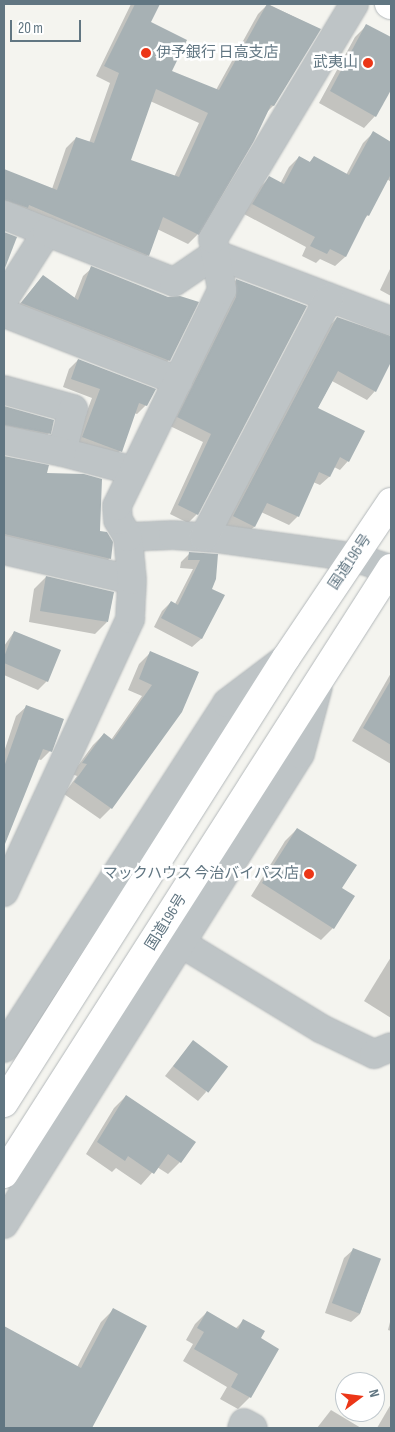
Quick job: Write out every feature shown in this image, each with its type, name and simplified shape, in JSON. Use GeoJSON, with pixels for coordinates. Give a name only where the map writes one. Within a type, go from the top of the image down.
{"type":"FeatureCollection","features":[{"type":"Feature","properties":{"kind":"highway","name":"国道196号"},"geometry":{"type":"LineString","coordinates":[[4,1103],[286,658],[391,502]]}},
{"type":"Feature","properties":{"kind":"highway","name":"国道196号"},"geometry":{"type":"LineString","coordinates":[[4,1174],[391,569]]}},
{"type":"Feature","properties":{"kind":"street"},"geometry":{"type":"LineString","coordinates":[[4,892],[130,619],[132,580],[128,537],[118,520],[117,506],[222,290],[212,240],[354,4]]}},
{"type":"Feature","properties":{"kind":"street"},"geometry":{"type":"LineString","coordinates":[[4,215],[174,282],[215,254]]}},
{"type":"Feature","properties":{"kind":"street"},"geometry":{"type":"LineString","coordinates":[[4,299],[47,232]]}},
{"type":"Feature","properties":{"kind":"street"},"geometry":{"type":"LineString","coordinates":[[215,254],[391,321]]}},
{"type":"Feature","properties":{"kind":"street"},"geometry":{"type":"LineString","coordinates":[[204,537],[330,298]]}},
{"type":"Feature","properties":{"kind":"street"},"geometry":{"type":"LineString","coordinates":[[4,313],[178,381]]}},
{"type":"Feature","properties":{"kind":"street"},"geometry":{"type":"LineString","coordinates":[[4,390],[73,410],[62,452]]}},
{"type":"Feature","properties":{"kind":"street"},"geometry":{"type":"LineString","coordinates":[[4,440],[62,452],[134,471]]}},
{"type":"Feature","properties":{"kind":"street"},"geometry":{"type":"LineString","coordinates":[[128,537],[173,535],[204,537],[353,557],[391,569]]}},
{"type":"Feature","properties":{"kind":"street"},"geometry":{"type":"LineString","coordinates":[[4,550],[132,580]]}},
{"type":"Feature","properties":{"kind":"street"},"geometry":{"type":"LineString","coordinates":[[4,1048],[227,703],[286,658]]}},
{"type":"Feature","properties":{"kind":"street"},"geometry":{"type":"LineString","coordinates":[[4,1224],[300,754],[320,678]]}},
{"type":"Feature","properties":{"kind":"street"},"geometry":{"type":"LineString","coordinates":[[181,943],[322,1030],[374,1054],[391,1047]]}},
{"type":"Feature","properties":{"kind":"street"},"geometry":{"type":"LineString","coordinates":[[242,1428],[244,1424],[252,1428]]}},
{"type":"Feature","properties":{"kind":"building"},"geometry":{"type":"Polygon","coordinates":[[[135,4],[160,4],[151,22],[187,40],[172,71],[219,90],[267,4],[321,29],[274,106],[271,105],[254,141],[199,235],[163,217],[149,256],[29,205],[28,208],[4,200],[4,169],[57,190],[76,137],[94,143],[119,73],[104,66],[135,4]],[[156,89],[131,160],[179,177],[208,113],[156,89]]]}},
{"type":"Feature","properties":{"kind":"building","name":"武夷山"},"geometry":{"type":"Polygon","coordinates":[[[366,24],[391,37],[391,90],[376,117],[330,91],[366,24]]]}},
{"type":"Feature","properties":{"kind":"building"},"geometry":{"type":"Polygon","coordinates":[[[373,131],[391,142],[391,174],[369,216],[367,215],[346,257],[330,249],[327,254],[310,246],[315,237],[252,204],[269,176],[284,184],[299,156],[310,162],[314,156],[349,175],[373,131]]]}},
{"type":"Feature","properties":{"kind":"building"},"geometry":{"type":"Polygon","coordinates":[[[4,232],[17,237],[5,268],[4,268],[4,232]]]}},
{"type":"Feature","properties":{"kind":"building"},"geometry":{"type":"Polygon","coordinates":[[[91,266],[168,297],[180,296],[199,302],[170,361],[21,303],[43,275],[78,300],[91,266]]]}},
{"type":"Feature","properties":{"kind":"building"},"geometry":{"type":"Polygon","coordinates":[[[236,279],[307,306],[198,515],[178,505],[211,434],[177,417],[236,297],[236,279]]]}},
{"type":"Feature","properties":{"kind":"building"},"geometry":{"type":"Polygon","coordinates":[[[337,317],[391,336],[391,362],[376,392],[338,371],[318,408],[365,431],[349,462],[340,457],[330,477],[319,472],[299,517],[267,503],[255,527],[233,516],[337,317]]]}},
{"type":"Feature","properties":{"kind":"building"},"geometry":{"type":"Polygon","coordinates":[[[78,359],[156,389],[147,406],[139,403],[122,452],[82,437],[100,389],[71,379],[78,359]]]}},
{"type":"Feature","properties":{"kind":"building"},"geometry":{"type":"Polygon","coordinates":[[[4,406],[54,420],[51,434],[4,425],[4,406]]]}},
{"type":"Feature","properties":{"kind":"building"},"geometry":{"type":"Polygon","coordinates":[[[4,456],[49,465],[47,473],[84,474],[102,479],[100,531],[107,532],[113,542],[111,559],[4,534],[4,456]]]}},
{"type":"Feature","properties":{"kind":"building"},"geometry":{"type":"Polygon","coordinates":[[[189,552],[218,554],[216,579],[212,589],[225,595],[202,639],[161,618],[171,601],[178,605],[200,560],[188,560],[189,552]]]}},
{"type":"Feature","properties":{"kind":"building"},"geometry":{"type":"Polygon","coordinates":[[[46,576],[114,592],[108,622],[40,611],[46,576]]]}},
{"type":"Feature","properties":{"kind":"building"},"geometry":{"type":"Polygon","coordinates":[[[14,631],[61,650],[48,682],[4,663],[4,657],[14,631]]]}},
{"type":"Feature","properties":{"kind":"building"},"geometry":{"type":"Polygon","coordinates":[[[150,651],[199,672],[182,712],[112,809],[74,782],[87,764],[82,763],[104,733],[113,740],[152,685],[139,679],[150,651]]]}},
{"type":"Feature","properties":{"kind":"building"},"geometry":{"type":"Polygon","coordinates":[[[391,680],[391,745],[363,728],[391,680]]]}},
{"type":"Feature","properties":{"kind":"building"},"geometry":{"type":"Polygon","coordinates":[[[26,705],[64,719],[52,752],[43,749],[5,844],[4,767],[26,705]]]}},
{"type":"Feature","properties":{"kind":"building","name":"マックハウス 今治バイパス店"},"geometry":{"type":"Polygon","coordinates":[[[297,828],[357,865],[342,888],[355,896],[334,929],[262,883],[297,828]]]}},
{"type":"Feature","properties":{"kind":"building"},"geometry":{"type":"Polygon","coordinates":[[[193,1040],[228,1066],[208,1093],[173,1066],[193,1040]]]}},
{"type":"Feature","properties":{"kind":"building"},"geometry":{"type":"Polygon","coordinates":[[[126,1095],[196,1142],[181,1163],[168,1154],[154,1174],[128,1156],[125,1161],[97,1142],[126,1095]]]}},
{"type":"Feature","properties":{"kind":"building"},"geometry":{"type":"Polygon","coordinates":[[[353,1248],[381,1259],[360,1314],[332,1303],[353,1248]]]}},
{"type":"Feature","properties":{"kind":"building"},"geometry":{"type":"Polygon","coordinates":[[[113,1308],[147,1326],[92,1428],[4,1428],[4,1326],[81,1368],[113,1308]]]}},
{"type":"Feature","properties":{"kind":"building"},"geometry":{"type":"Polygon","coordinates":[[[207,1311],[238,1329],[243,1319],[265,1331],[261,1338],[279,1349],[251,1398],[231,1387],[238,1374],[194,1349],[204,1332],[197,1328],[207,1311]]]}},
{"type":"Feature","properties":{"kind":"place","name":"伊予銀行 日高支店"},"geometry":{"type":"Point","coordinates":[146,53]}},
{"type":"Feature","properties":{"kind":"place","name":"武夷山"},"geometry":{"type":"Point","coordinates":[368,63]}},
{"type":"Feature","properties":{"kind":"place","name":"マックハウス 今治バイパス店"},"geometry":{"type":"Point","coordinates":[309,874]}}]}
